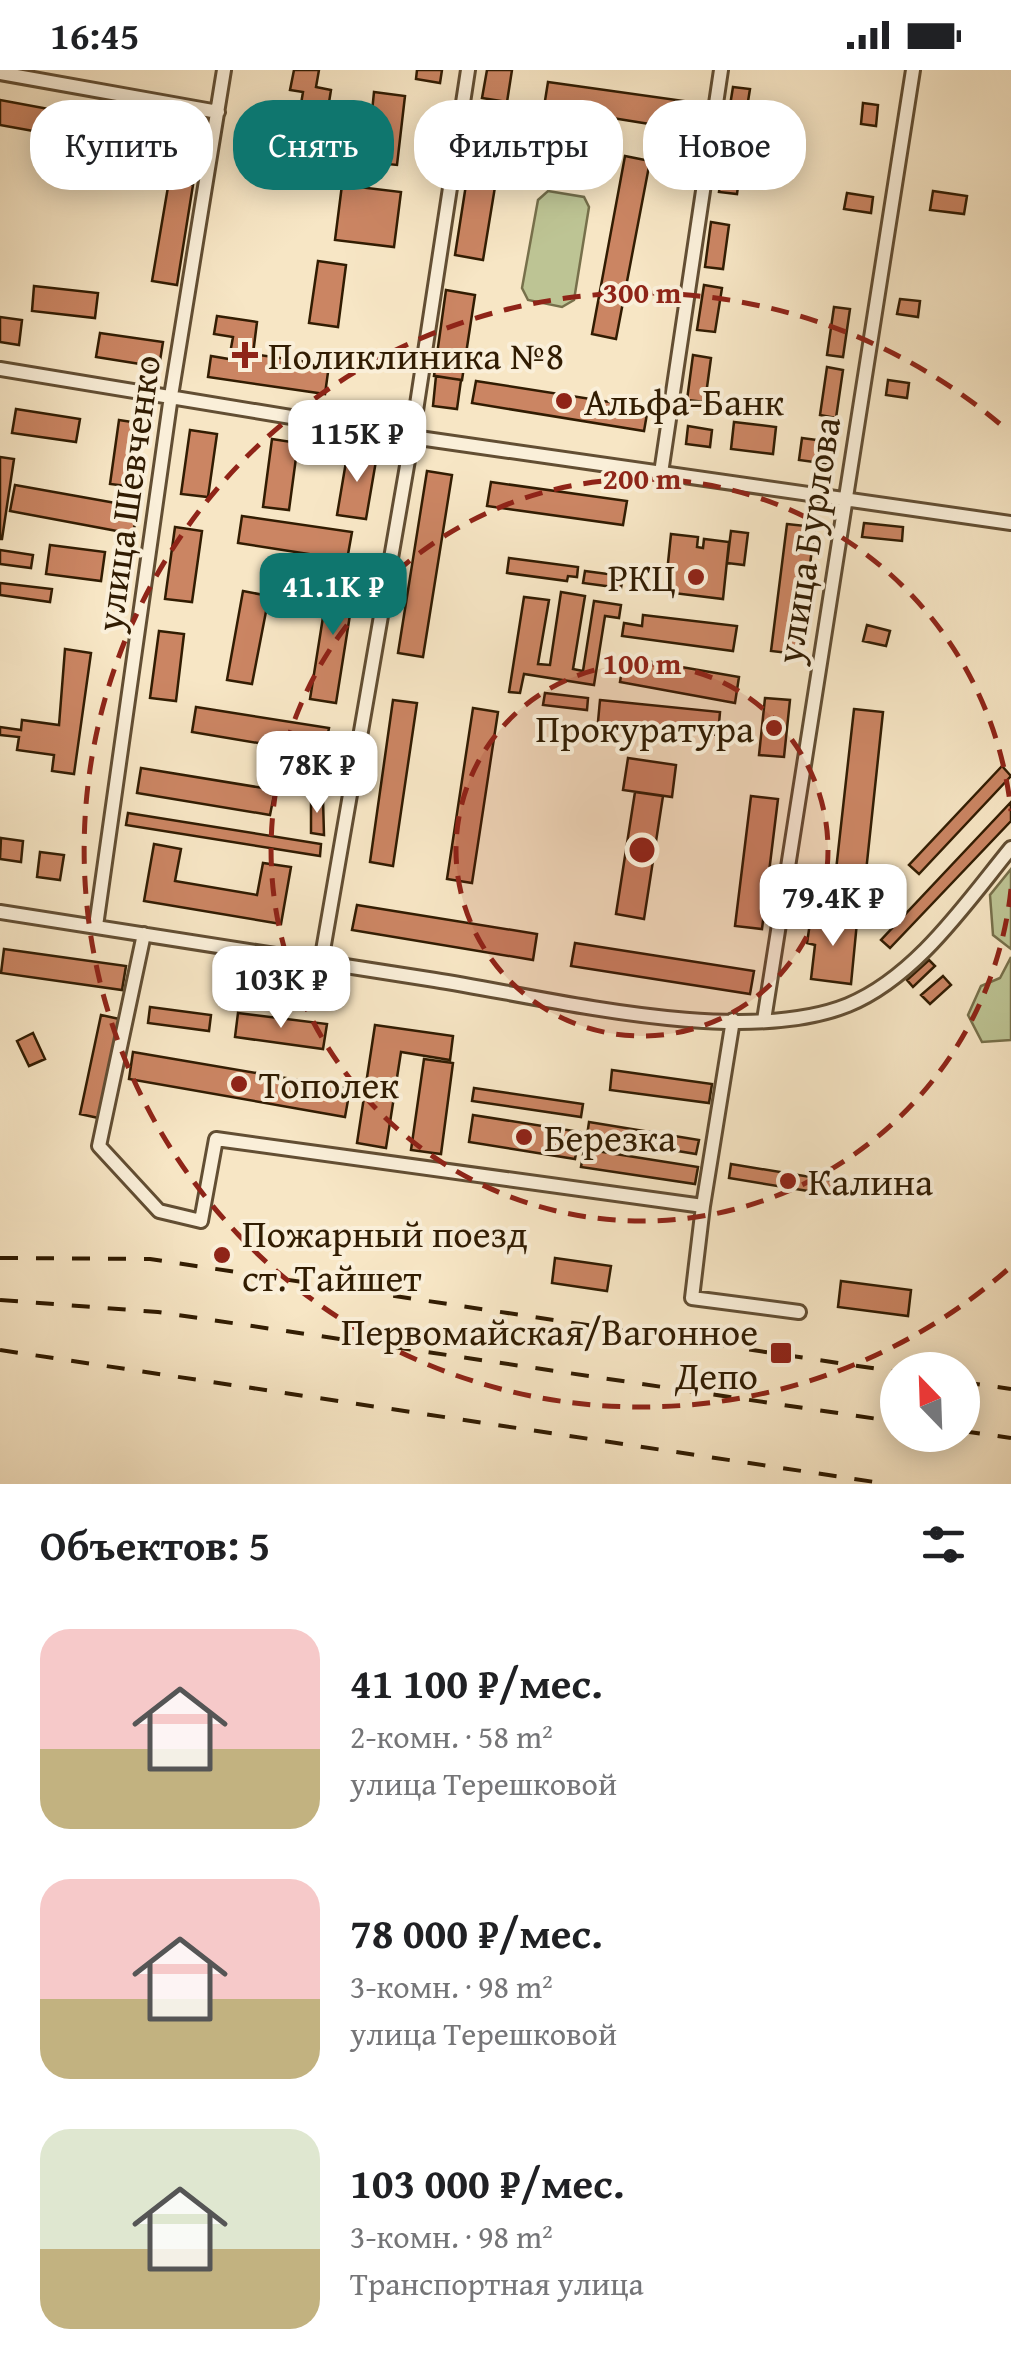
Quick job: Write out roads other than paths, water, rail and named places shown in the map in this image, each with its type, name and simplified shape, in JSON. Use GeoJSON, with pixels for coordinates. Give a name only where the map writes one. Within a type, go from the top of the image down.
{"type":"FeatureCollection","features":[{"type":"Feature","properties":{"kind":"street","name":"улица Шевченко"},"geometry":{"type":"LineString","coordinates":[[96,926],[171,396],[224,70]]}},
{"type":"Feature","properties":{"kind":"street"},"geometry":{"type":"LineString","coordinates":[[322,962],[412,438],[468,70]]}},
{"type":"Feature","properties":{"kind":"street"},"geometry":{"type":"LineString","coordinates":[[661,474],[721,70]]}},
{"type":"Feature","properties":{"kind":"street","name":"улица Бурлова"},"geometry":{"type":"LineString","coordinates":[[764,1020],[913,70]]}},
{"type":"Feature","properties":{"kind":"street"},"geometry":{"type":"LineString","coordinates":[[0,73],[218,112]]}},
{"type":"Feature","properties":{"kind":"street"},"geometry":{"type":"LineString","coordinates":[[0,369],[412,438],[1011,523]]}},
{"type":"Feature","properties":{"kind":"street"},"geometry":{"type":"LineString","coordinates":[[0,912],[678,1018],[803,1018],[848,1005],[892,979],[958,913],[1011,848]]}},
{"type":"Feature","properties":{"kind":"street"},"geometry":{"type":"LineString","coordinates":[[144,934],[99,1146],[159,1211],[201,1221],[216,1138],[704,1206]]}},
{"type":"Feature","properties":{"kind":"street"},"geometry":{"type":"LineString","coordinates":[[732,1020],[692,1298],[799,1312]]}},
{"type":"Feature","properties":{"kind":"railway"},"geometry":{"type":"LineString","coordinates":[[0,1258],[150,1259],[880,1369]]}},
{"type":"Feature","properties":{"kind":"railway"},"geometry":{"type":"LineString","coordinates":[[0,1300],[158,1312],[880,1419]]}},
{"type":"Feature","properties":{"kind":"railway"},"geometry":{"type":"LineString","coordinates":[[0,1350],[888,1484]]}},
{"type":"Feature","properties":{"kind":"railway"},"geometry":{"type":"LineString","coordinates":[[980,1385],[1011,1389]]}},
{"type":"Feature","properties":{"kind":"railway"},"geometry":{"type":"LineString","coordinates":[[980,1434],[1011,1438]]}},
{"type":"Feature","properties":{"kind":"place","name":"Поликлиника №8"},"geometry":{"type":"Point","coordinates":[245,355]}},
{"type":"Feature","properties":{"kind":"place","name":"Альфа-Банк"},"geometry":{"type":"Point","coordinates":[564,401]}},
{"type":"Feature","properties":{"kind":"place","name":"РКЦ"},"geometry":{"type":"Point","coordinates":[696,577]}},
{"type":"Feature","properties":{"kind":"place","name":"Прокуратура"},"geometry":{"type":"Point","coordinates":[774,728]}},
{"type":"Feature","properties":{"kind":"place","name":"Тополек"},"geometry":{"type":"Point","coordinates":[239,1084]}},
{"type":"Feature","properties":{"kind":"place","name":"Березка"},"geometry":{"type":"Point","coordinates":[524,1137]}},
{"type":"Feature","properties":{"kind":"place","name":"Калина"},"geometry":{"type":"Point","coordinates":[788,1181]}},
{"type":"Feature","properties":{"kind":"place","name":"Пожарный поезд ст. Тайшет"},"geometry":{"type":"Point","coordinates":[222,1255]}},
{"type":"Feature","properties":{"kind":"place","name":"Первомайская/Вагонное Депо"},"geometry":{"type":"Point","coordinates":[781,1353]}}]}
